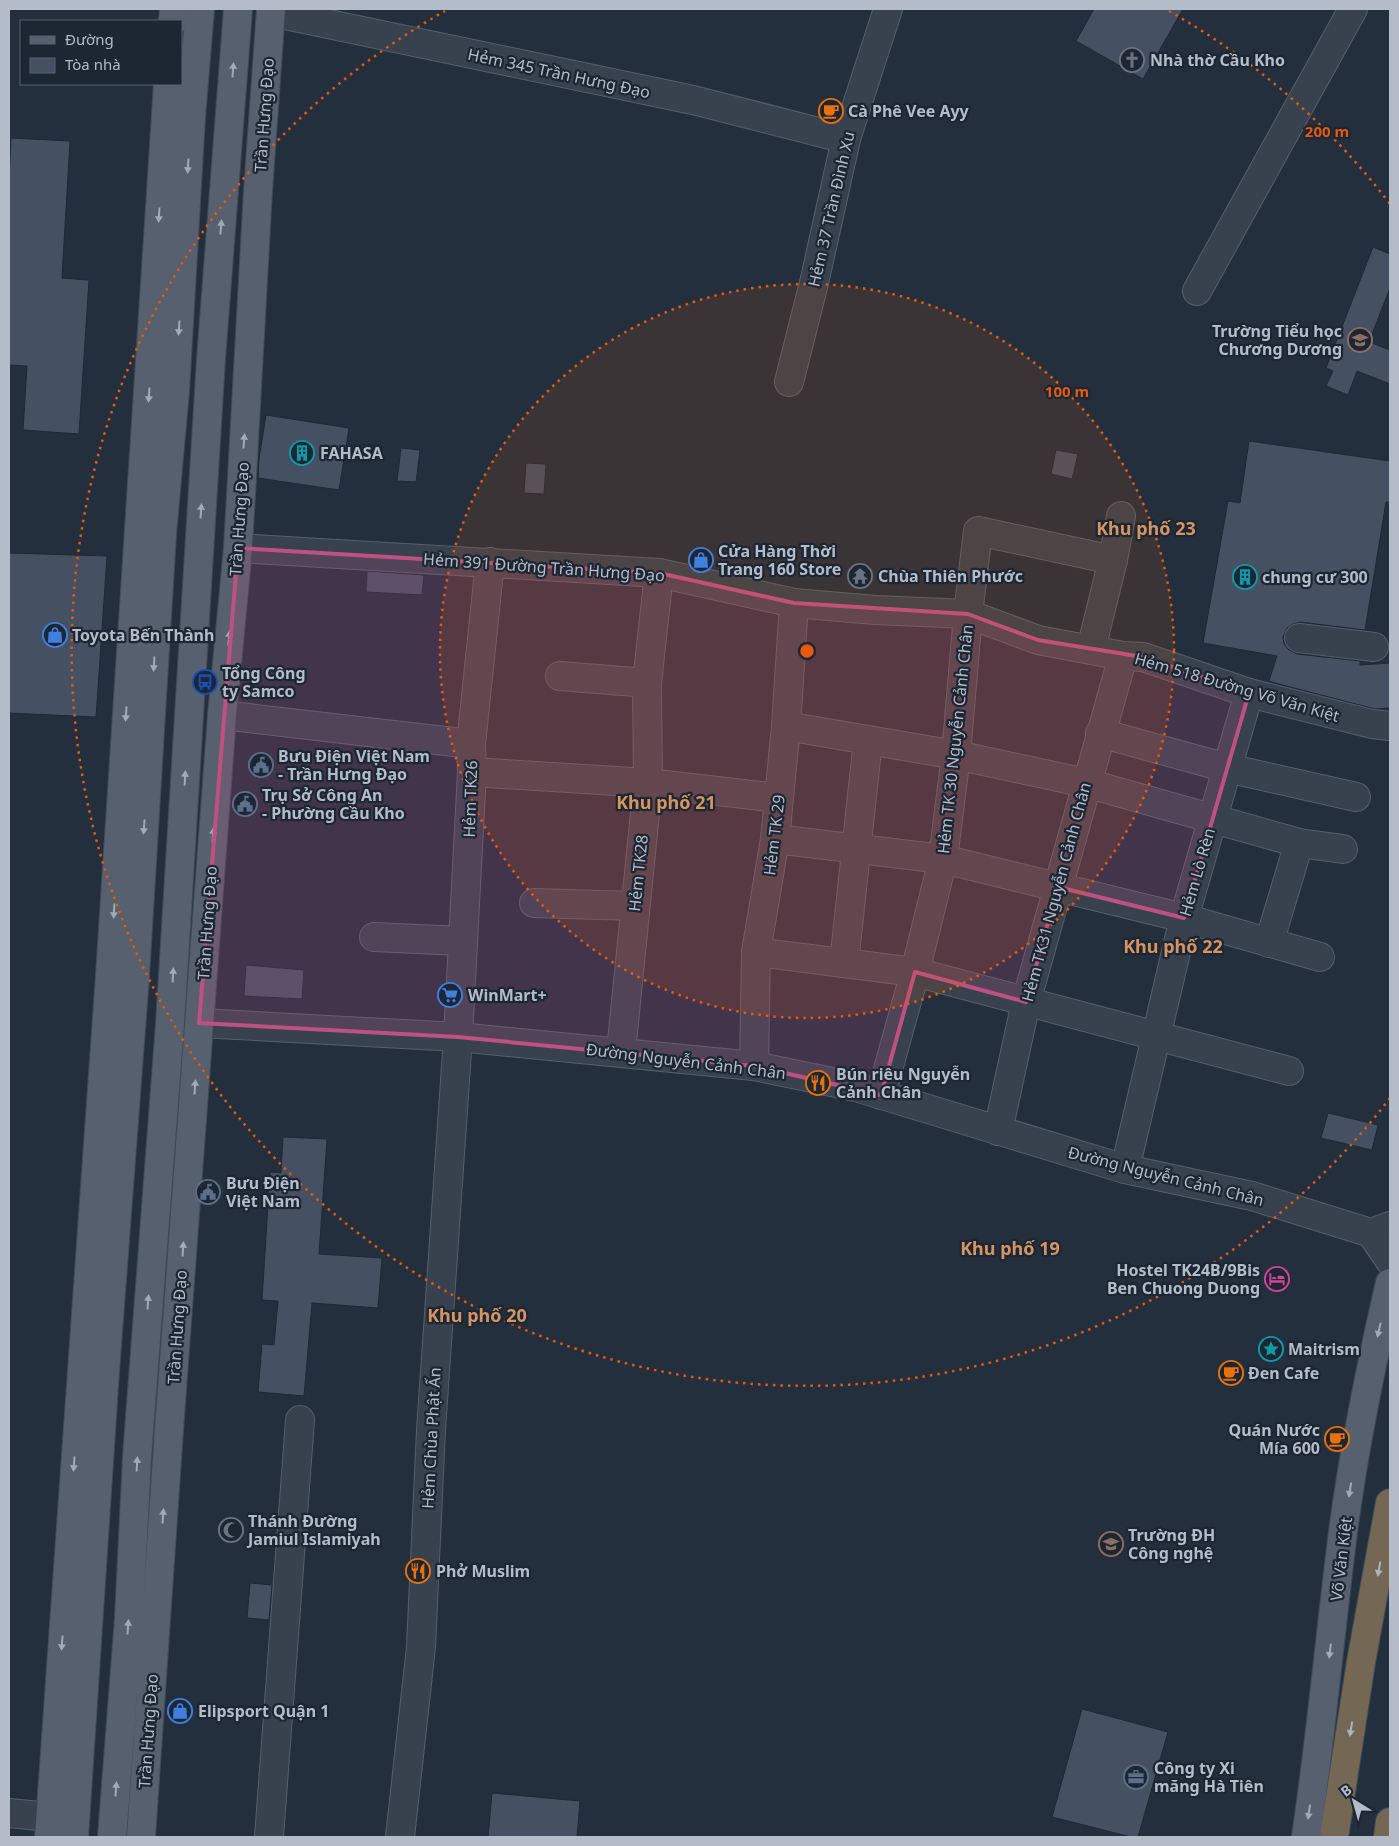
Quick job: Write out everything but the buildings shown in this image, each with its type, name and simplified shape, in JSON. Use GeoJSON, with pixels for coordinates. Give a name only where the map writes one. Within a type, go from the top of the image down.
{"type":"FeatureCollection","features":[{"type":"Feature","properties":{"kind":"highway"},"geometry":{"type":"LineString","coordinates":[[1334,1837],[1361,1662],[1390,1503]]}},
{"type":"Feature","properties":{"kind":"highway"},"geometry":{"type":"LineString","coordinates":[[1388,1837],[1390,1822]]}},
{"type":"Feature","properties":{"kind":"main road"},"geometry":{"type":"LineString","coordinates":[[187,9],[271,10]]}},
{"type":"Feature","properties":{"kind":"main road"},"geometry":{"type":"LineString","coordinates":[[141,1831],[62,1828],[119,1021],[150,534],[154,488],[177,358],[191,117],[200,9]]}},
{"type":"Feature","properties":{"kind":"main road","name":"Trần Hưng Đạo"},"geometry":{"type":"LineString","coordinates":[[113,1830],[124,1686],[140,1416],[170,1024],[199,545],[238,10]]}},
{"type":"Feature","properties":{"kind":"main road","name":"Trần Hưng Đạo"},"geometry":{"type":"LineString","coordinates":[[141,1831],[222,715],[238,548],[271,10]]}},
{"type":"Feature","properties":{"kind":"main road"},"geometry":{"type":"LineString","coordinates":[[154,488],[150,356],[168,85]]}},
{"type":"Feature","properties":{"kind":"main road"},"geometry":{"type":"LineString","coordinates":[[157,250],[184,251]]}},
{"type":"Feature","properties":{"kind":"main road"},"geometry":{"type":"LineString","coordinates":[[219,254],[255,255]]}},
{"type":"Feature","properties":{"kind":"main road"},"geometry":{"type":"LineString","coordinates":[[150,356],[249,361]]}},
{"type":"Feature","properties":{"kind":"main road"},"geometry":{"type":"LineString","coordinates":[[199,545],[238,548]]}},
{"type":"Feature","properties":{"kind":"main road"},"geometry":{"type":"LineString","coordinates":[[196,597],[233,600]]}},
{"type":"Feature","properties":{"kind":"main road"},"geometry":{"type":"LineString","coordinates":[[119,1021],[170,1024],[199,1023]]}},
{"type":"Feature","properties":{"kind":"main road"},"geometry":{"type":"LineString","coordinates":[[158,1183],[188,1183]]}},
{"type":"Feature","properties":{"kind":"main road","name":"Võ Văn Kiệt"},"geometry":{"type":"LineString","coordinates":[[1306,1837],[1336,1605],[1343,1532],[1356,1444],[1375,1346],[1390,1283]]}},
{"type":"Feature","properties":{"kind":"main road"},"geometry":{"type":"LineString","coordinates":[[146,1340],[176,1340]]}},
{"type":"Feature","properties":{"kind":"main road"},"geometry":{"type":"LineString","coordinates":[[90,1415],[170,1416]]}},
{"type":"Feature","properties":{"kind":"main road"},"geometry":{"type":"LineString","coordinates":[[132,1551],[160,1551]]}},
{"type":"Feature","properties":{"kind":"main road"},"geometry":{"type":"LineString","coordinates":[[124,1686],[151,1687]]}},
{"type":"Feature","properties":{"kind":"street","name":"Hẻm 37 Trần Ðình Xu"},"geometry":{"type":"LineString","coordinates":[[789,382],[814,283],[846,139],[888,9]]}},
{"type":"Feature","properties":{"kind":"street"},"geometry":{"type":"LineString","coordinates":[[1196,291],[1353,9]]}},
{"type":"Feature","properties":{"kind":"street","name":"Hẻm 345 Trần Hưng Ðạo"},"geometry":{"type":"LineString","coordinates":[[271,10],[693,100],[846,139]]}},
{"type":"Feature","properties":{"kind":"street"},"geometry":{"type":"LineString","coordinates":[[1091,649],[1113,560],[1121,516]]}},
{"type":"Feature","properties":{"kind":"street","name":"Hẻm TK 30 Nguyễn Cảnh Chân"},"geometry":{"type":"LineString","coordinates":[[881,1095],[915,972],[943,859],[956,755],[968,614],[978,531],[1113,560]]}},
{"type":"Feature","properties":{"kind":"street","name":"Hẻm 391 Đường Trần Hưng Ðạo"},"geometry":{"type":"LineString","coordinates":[[238,548],[659,573],[794,603],[875,610],[968,614]]}},
{"type":"Feature","properties":{"kind":"street","name":"Hẻm TK26"},"geometry":{"type":"LineString","coordinates":[[458,1037],[472,772],[471,744],[490,562]]}},
{"type":"Feature","properties":{"kind":"street","name":"Hẻm TK28"},"geometry":{"type":"LineString","coordinates":[[621,1052],[648,783],[647,683],[659,573]]}},
{"type":"Feature","properties":{"kind":"street","name":"Hẻm TK 29"},"geometry":{"type":"LineString","coordinates":[[754,1066],[756,952],[775,839],[786,726],[794,603]]}},
{"type":"Feature","properties":{"kind":"street","name":"Hẻm 518 Đường Võ Văn Kiệt"},"geometry":{"type":"LineString","coordinates":[[968,614],[1038,640],[1123,656],[1143,657],[1249,693],[1372,724],[1390,726]]}},
{"type":"Feature","properties":{"kind":"street"},"geometry":{"type":"LineString","coordinates":[[1299,638],[1374,647]]}},
{"type":"Feature","properties":{"kind":"street","name":"Hẻm TK31 Nguyễn Cảnh Chân"},"geometry":{"type":"LineString","coordinates":[[998,1131],[1026,1002],[1123,656]]}},
{"type":"Feature","properties":{"kind":"street"},"geometry":{"type":"LineString","coordinates":[[560,676],[647,683]]}},
{"type":"Feature","properties":{"kind":"street","name":"Hẻm Lò Rèn"},"geometry":{"type":"LineString","coordinates":[[1125,1169],[1184,918],[1249,693]]}},
{"type":"Feature","properties":{"kind":"street"},"geometry":{"type":"LineString","coordinates":[[222,715],[471,744]]}},
{"type":"Feature","properties":{"kind":"street"},"geometry":{"type":"LineString","coordinates":[[786,726],[956,755],[1086,783],[1299,843],[1343,849]]}},
{"type":"Feature","properties":{"kind":"street"},"geometry":{"type":"LineString","coordinates":[[1100,733],[1227,768],[1356,797]]}},
{"type":"Feature","properties":{"kind":"street"},"geometry":{"type":"LineString","coordinates":[[844,963],[868,740]]}},
{"type":"Feature","properties":{"kind":"street"},"geometry":{"type":"LineString","coordinates":[[472,772],[648,783],[778,798]]}},
{"type":"Feature","properties":{"kind":"street"},"geometry":{"type":"LineString","coordinates":[[775,839],[943,859],[1184,918],[1320,957]]}},
{"type":"Feature","properties":{"kind":"street"},"geometry":{"type":"LineString","coordinates":[[1269,943],[1299,843]]}},
{"type":"Feature","properties":{"kind":"street"},"geometry":{"type":"LineString","coordinates":[[534,903],[635,906]]}},
{"type":"Feature","properties":{"kind":"street"},"geometry":{"type":"LineString","coordinates":[[374,937],[462,941]]}},
{"type":"Feature","properties":{"kind":"street"},"geometry":{"type":"LineString","coordinates":[[756,952],[915,972],[1290,1071]]}},
{"type":"Feature","properties":{"kind":"street","name":"Đường Nguyễn Cảnh Chân"},"geometry":{"type":"LineString","coordinates":[[199,1023],[458,1037],[754,1066],[856,1087],[1125,1169],[1252,1196],[1381,1230]]}},
{"type":"Feature","properties":{"kind":"street","name":"Hẻm Chùa Phật Ấn"},"geometry":{"type":"LineString","coordinates":[[400,1837],[421,1647],[432,1412],[458,1037]]}},
{"type":"Feature","properties":{"kind":"street"},"geometry":{"type":"LineString","coordinates":[[1381,1230],[1390,1261]]}},
{"type":"Feature","properties":{"kind":"street"},"geometry":{"type":"LineString","coordinates":[[269,1837],[300,1420]]}},
{"type":"Feature","properties":{"kind":"street"},"geometry":{"type":"LineString","coordinates":[[9,1813],[62,1828]]}},
{"type":"Feature","properties":{"kind":"highlighted area"},"geometry":{"type":"Polygon","coordinates":[[[238,548],[659,573],[794,603],[968,614],[1038,640],[1143,657],[1249,693],[1184,918],[1058,887],[1026,1002],[915,972],[881,1095],[754,1066],[458,1037],[199,1023],[238,548]]]}},
{"type":"Feature","properties":{"kind":"place","name":"Nhà thờ Cầu Kho"},"geometry":{"type":"Point","coordinates":[1132,60]}},
{"type":"Feature","properties":{"kind":"place","name":"Cà Phê Vee Ayy"},"geometry":{"type":"Point","coordinates":[831,111]}},
{"type":"Feature","properties":{"kind":"place","name":"Trường Tiểu học Chương Dương"},"geometry":{"type":"Point","coordinates":[1360,340]}},
{"type":"Feature","properties":{"kind":"place","name":"FAHASA"},"geometry":{"type":"Point","coordinates":[302,453]}},
{"type":"Feature","properties":{"kind":"place","name":"Cửa Hàng Thời Trang 160 Store"},"geometry":{"type":"Point","coordinates":[701,560]}},
{"type":"Feature","properties":{"kind":"place","name":"Chùa Thiên Phước"},"geometry":{"type":"Point","coordinates":[860,576]}},
{"type":"Feature","properties":{"kind":"place","name":"chung cư 300"},"geometry":{"type":"Point","coordinates":[1245,577]}},
{"type":"Feature","properties":{"kind":"place","name":"Toyota Bến Thành"},"geometry":{"type":"Point","coordinates":[55,635]}},
{"type":"Feature","properties":{"kind":"place","name":"Tổng Công ty Samco"},"geometry":{"type":"Point","coordinates":[205,682]}},
{"type":"Feature","properties":{"kind":"place","name":"Bưu Điện Việt Nam - Trần Hưng Đạo"},"geometry":{"type":"Point","coordinates":[261,765]}},
{"type":"Feature","properties":{"kind":"place","name":"Trụ Sở Công An - Phường Cầu Kho"},"geometry":{"type":"Point","coordinates":[245,804]}},
{"type":"Feature","properties":{"kind":"place","name":"WinMart+"},"geometry":{"type":"Point","coordinates":[450,995]}},
{"type":"Feature","properties":{"kind":"place","name":"Bún riêu Nguyễn Cảnh Chân"},"geometry":{"type":"Point","coordinates":[818,1083]}},
{"type":"Feature","properties":{"kind":"place","name":"Bưu Điện Việt Nam"},"geometry":{"type":"Point","coordinates":[208,1192]}},
{"type":"Feature","properties":{"kind":"place","name":"Hostel TK24B/9Bis Ben Chuong Duong"},"geometry":{"type":"Point","coordinates":[1277,1279]}},
{"type":"Feature","properties":{"kind":"place","name":"Maitrism"},"geometry":{"type":"Point","coordinates":[1271,1349]}},
{"type":"Feature","properties":{"kind":"place","name":"Đen Cafe"},"geometry":{"type":"Point","coordinates":[1231,1373]}},
{"type":"Feature","properties":{"kind":"place","name":"Quán Nước Mía 600"},"geometry":{"type":"Point","coordinates":[1337,1439]}},
{"type":"Feature","properties":{"kind":"place","name":"Thánh Đường Jamiul Islamiyah"},"geometry":{"type":"Point","coordinates":[231,1530]}},
{"type":"Feature","properties":{"kind":"place","name":"Trường ĐH Công nghệ"},"geometry":{"type":"Point","coordinates":[1111,1544]}},
{"type":"Feature","properties":{"kind":"place","name":"Phở Muslim"},"geometry":{"type":"Point","coordinates":[418,1571]}},
{"type":"Feature","properties":{"kind":"place","name":"Elipsport Quận 1"},"geometry":{"type":"Point","coordinates":[180,1711]}},
{"type":"Feature","properties":{"kind":"place","name":"Công ty Xi măng Hà Tiên"},"geometry":{"type":"Point","coordinates":[1136,1777]}},
{"type":"Feature","properties":{"kind":"district","name":"Khu phố 23"},"geometry":{"type":"Point","coordinates":[1146,529]}},
{"type":"Feature","properties":{"kind":"district","name":"Khu phố 21"},"geometry":{"type":"Point","coordinates":[666,803]}},
{"type":"Feature","properties":{"kind":"district","name":"Khu phố 22"},"geometry":{"type":"Point","coordinates":[1173,947]}},
{"type":"Feature","properties":{"kind":"district","name":"Khu phố 19"},"geometry":{"type":"Point","coordinates":[1010,1249]}},
{"type":"Feature","properties":{"kind":"district","name":"Khu phố 20"},"geometry":{"type":"Point","coordinates":[477,1316]}}]}
